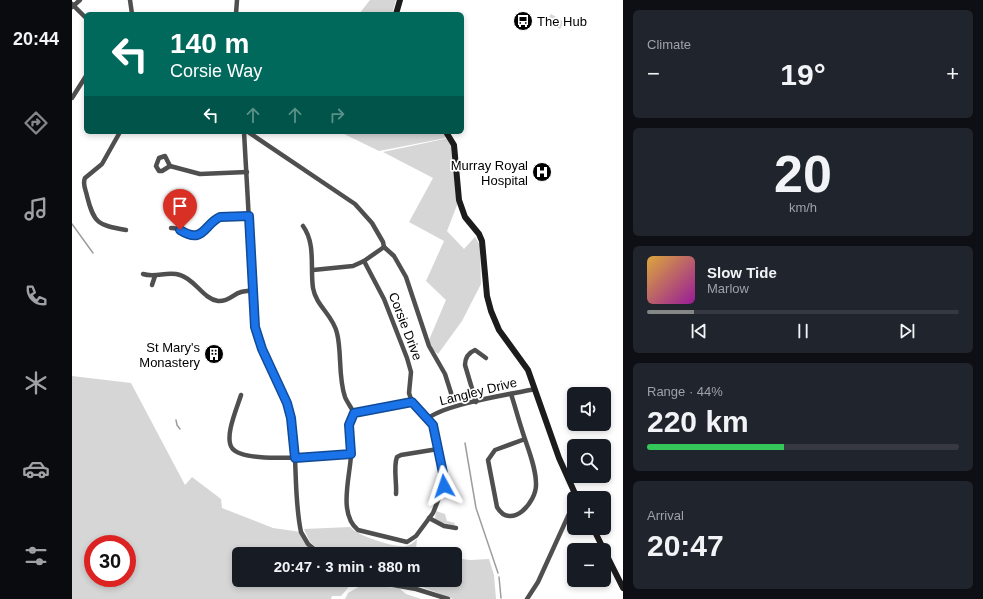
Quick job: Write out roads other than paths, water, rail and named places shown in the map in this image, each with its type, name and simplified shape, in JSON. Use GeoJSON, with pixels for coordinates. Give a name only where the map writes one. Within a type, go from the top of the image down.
{"type":"FeatureCollection","features":[{"type":"Feature","properties":{"kind":"street"},"geometry":{"type":"LineString","coordinates":[[80,0],[73,6],[84,16]]}},
{"type":"Feature","properties":{"kind":"street"},"geometry":{"type":"LineString","coordinates":[[130,0],[132,12]]}},
{"type":"Feature","properties":{"kind":"street"},"geometry":{"type":"LineString","coordinates":[[236,0],[236,12]]}},
{"type":"Feature","properties":{"kind":"street"},"geometry":{"type":"LineString","coordinates":[[397,12],[400,0]]}},
{"type":"Feature","properties":{"kind":"street"},"geometry":{"type":"LineString","coordinates":[[72,97],[84,79]]}},
{"type":"Feature","properties":{"kind":"street"},"geometry":{"type":"LineString","coordinates":[[119,134],[102,164],[85,178],[84,186],[95,220],[105,226],[126,230]]}},
{"type":"Feature","properties":{"kind":"street"},"geometry":{"type":"LineString","coordinates":[[244,134],[255,327],[258,340],[287,403],[291,418],[301,532],[308,544],[312,547]]}},
{"type":"Feature","properties":{"kind":"street"},"geometry":{"type":"LineString","coordinates":[[251,134],[355,204],[372,223],[384,242],[384,247],[394,256],[406,277],[429,346],[444,374],[452,396]]}},
{"type":"Feature","properties":{"kind":"street"},"geometry":{"type":"LineString","coordinates":[[447,134],[454,146],[460,205],[465,217],[479,234],[482,241],[487,296],[491,311],[500,330],[528,370],[559,458],[573,491]]}},
{"type":"Feature","properties":{"kind":"street"},"geometry":{"type":"LineString","coordinates":[[170,166],[200,174],[247,172]]}},
{"type":"Feature","properties":{"kind":"street"},"geometry":{"type":"LineString","coordinates":[[171,228],[185,233],[201,234],[205,232],[215,219],[220,217],[249,216]]}},
{"type":"Feature","properties":{"kind":"street"},"geometry":{"type":"LineString","coordinates":[[303,226],[310,242],[314,270],[312,275],[316,298],[332,321],[338,334],[344,396],[354,413]]}},
{"type":"Feature","properties":{"kind":"street"},"geometry":{"type":"LineString","coordinates":[[314,270],[348,267],[364,261],[384,247]]}},
{"type":"Feature","properties":{"kind":"street","name":"Corsie Drive"},"geometry":{"type":"LineString","coordinates":[[364,261],[383,297],[407,358],[411,372],[409,393],[412,402]]}},
{"type":"Feature","properties":{"kind":"street"},"geometry":{"type":"LineString","coordinates":[[143,274],[155,276],[180,275],[187,278],[218,301],[228,300],[242,292],[253,290]]}},
{"type":"Feature","properties":{"kind":"street"},"geometry":{"type":"LineString","coordinates":[[152,285],[155,276]]}},
{"type":"Feature","properties":{"kind":"street"},"geometry":{"type":"LineString","coordinates":[[476,402],[465,365],[465,360],[468,354],[474,350],[486,358]]}},
{"type":"Feature","properties":{"kind":"street","name":"Langley Drive"},"geometry":{"type":"LineString","coordinates":[[428,418],[443,410],[535,389]]}},
{"type":"Feature","properties":{"kind":"street"},"geometry":{"type":"LineString","coordinates":[[511,394],[525,439],[536,475],[536,491],[525,510],[516,516],[509,516],[501,513],[497,507],[488,460],[493,451],[497,448],[525,439]]}},
{"type":"Feature","properties":{"kind":"street"},"geometry":{"type":"LineString","coordinates":[[241,395],[230,430],[231,448],[243,456],[295,458],[351,454]]}},
{"type":"Feature","properties":{"kind":"street"},"geometry":{"type":"LineString","coordinates":[[412,402],[428,418],[434,427],[444,486],[436,507],[429,518],[416,536],[407,542],[358,530],[352,524],[348,514],[347,479],[351,454],[349,425],[354,413],[412,402]]}},
{"type":"Feature","properties":{"kind":"street"},"geometry":{"type":"LineString","coordinates":[[396,494],[397,483],[395,464],[397,457],[438,449]]}},
{"type":"Feature","properties":{"kind":"street"},"geometry":{"type":"LineString","coordinates":[[429,518],[444,526],[456,528]]}},
{"type":"Feature","properties":{"kind":"street"},"geometry":{"type":"LineString","coordinates":[[527,599],[538,582],[567,519]]}},
{"type":"Feature","properties":{"kind":"street"},"geometry":{"type":"LineString","coordinates":[[611,564],[623,588]]}},
{"type":"Feature","properties":{"kind":"street"},"geometry":{"type":"LineString","coordinates":[[405,587],[448,599]]}},
{"type":"Feature","properties":{"kind":"waterway"},"geometry":{"type":"LineString","coordinates":[[72,224],[93,253]]}},
{"type":"Feature","properties":{"kind":"waterway"},"geometry":{"type":"LineString","coordinates":[[176,420],[180,429]]}},
{"type":"Feature","properties":{"kind":"waterway"},"geometry":{"type":"LineString","coordinates":[[465,443],[476,508],[498,573]]}},
{"type":"Feature","properties":{"kind":"waterway"},"geometry":{"type":"LineString","coordinates":[[499,577],[501,598]]}},
{"type":"Feature","properties":{"kind":"place","name":"The Hub"},"geometry":{"type":"Point","coordinates":[523,21]}},
{"type":"Feature","properties":{"kind":"place","name":"Murray Royal Hospital"},"geometry":{"type":"Point","coordinates":[542,172]}},
{"type":"Feature","properties":{"kind":"place","name":"St Mary's Monastery"},"geometry":{"type":"Point","coordinates":[214,354]}}]}
